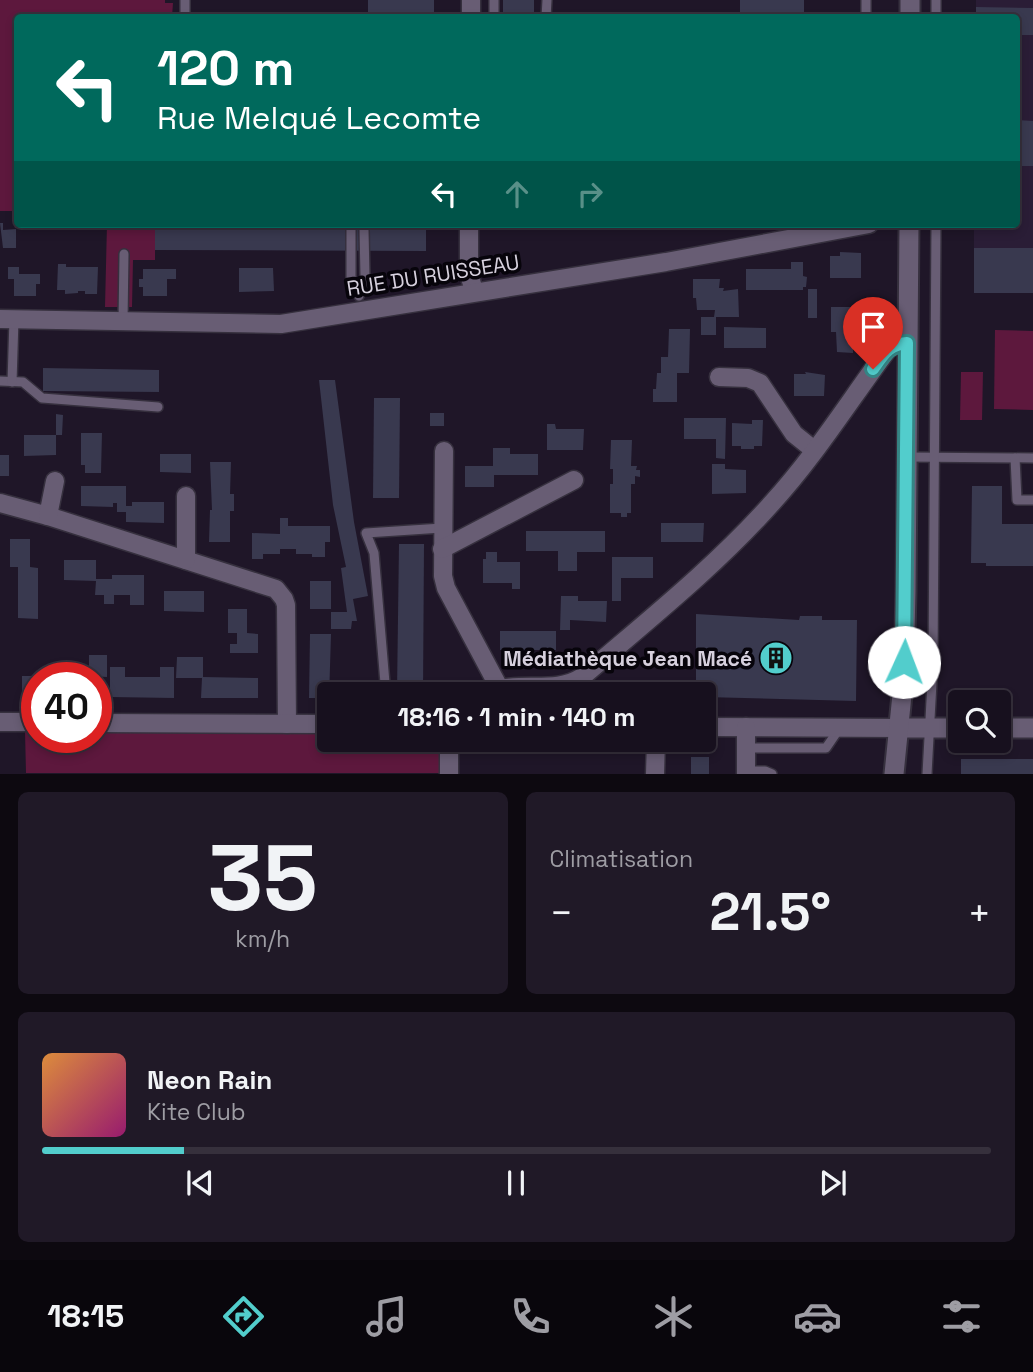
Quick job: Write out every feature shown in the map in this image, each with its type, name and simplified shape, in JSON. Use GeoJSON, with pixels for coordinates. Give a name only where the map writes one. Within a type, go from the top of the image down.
{"type":"FeatureCollection","features":[{"type":"Feature","properties":{"kind":"street"},"geometry":{"type":"LineString","coordinates":[[469,228],[469,274],[474,291]]}},
{"type":"Feature","properties":{"kind":"street","name":"RUE DU RUISSEAU"},"geometry":{"type":"LineString","coordinates":[[7,319],[281,324],[361,303],[474,291],[666,262],[846,228]]}},
{"type":"Feature","properties":{"kind":"street"},"geometry":{"type":"LineString","coordinates":[[894,774],[904,675],[909,228]]}},
{"type":"Feature","properties":{"kind":"street"},"geometry":{"type":"LineString","coordinates":[[574,682],[729,547],[788,484],[888,349],[898,343],[907,343]]}},
{"type":"Feature","properties":{"kind":"street"},"geometry":{"type":"LineString","coordinates":[[719,377],[748,378],[760,383],[794,435],[814,450]]}},
{"type":"Feature","properties":{"kind":"street"},"geometry":{"type":"LineString","coordinates":[[444,451],[443,576],[446,588],[496,682]]}},
{"type":"Feature","properties":{"kind":"street"},"geometry":{"type":"LineString","coordinates":[[442,549],[574,480]]}},
{"type":"Feature","properties":{"kind":"street"},"geometry":{"type":"LineString","coordinates":[[48,516],[55,481]]}},
{"type":"Feature","properties":{"kind":"street"},"geometry":{"type":"LineString","coordinates":[[186,496],[186,560]]}},
{"type":"Feature","properties":{"kind":"street"},"geometry":{"type":"LineString","coordinates":[[0,503],[276,589],[284,599],[287,724]]}},
{"type":"Feature","properties":{"kind":"street"},"geometry":{"type":"LineString","coordinates":[[0,722],[21,722]]}},
{"type":"Feature","properties":{"kind":"street"},"geometry":{"type":"LineString","coordinates":[[112,723],[317,724]]}},
{"type":"Feature","properties":{"kind":"street"},"geometry":{"type":"LineString","coordinates":[[716,727],[948,728]]}},
{"type":"Feature","properties":{"kind":"street"},"geometry":{"type":"LineString","coordinates":[[746,727],[746,772]]}},
{"type":"Feature","properties":{"kind":"street"},"geometry":{"type":"LineString","coordinates":[[1011,728],[1033,728]]}},
{"type":"Feature","properties":{"kind":"street"},"geometry":{"type":"LineString","coordinates":[[449,752],[449,774]]}},
{"type":"Feature","properties":{"kind":"street"},"geometry":{"type":"LineString","coordinates":[[655,774],[656,752]]}},
{"type":"Feature","properties":{"kind":"lane"},"geometry":{"type":"LineString","coordinates":[[927,774],[933,664],[936,228]]}},
{"type":"Feature","properties":{"kind":"lane"},"geometry":{"type":"LineString","coordinates":[[351,230],[351,277],[361,303]]}},
{"type":"Feature","properties":{"kind":"lane"},"geometry":{"type":"LineString","coordinates":[[361,303],[365,276],[365,230]]}},
{"type":"Feature","properties":{"kind":"lane"},"geometry":{"type":"LineString","coordinates":[[123,321],[124,254]]}},
{"type":"Feature","properties":{"kind":"lane"},"geometry":{"type":"LineString","coordinates":[[7,319],[12,382]]}},
{"type":"Feature","properties":{"kind":"lane"},"geometry":{"type":"LineString","coordinates":[[0,382],[23,382],[42,398],[158,407]]}},
{"type":"Feature","properties":{"kind":"lane"},"geometry":{"type":"LineString","coordinates":[[908,457],[1033,458]]}},
{"type":"Feature","properties":{"kind":"lane"},"geometry":{"type":"LineString","coordinates":[[1015,458],[1017,500],[1033,500]]}},
{"type":"Feature","properties":{"kind":"lane"},"geometry":{"type":"LineString","coordinates":[[385,682],[374,553],[366,533],[442,528]]}},
{"type":"Feature","properties":{"kind":"lane"},"geometry":{"type":"LineString","coordinates":[[746,748],[826,748],[840,728]]}},
{"type":"Feature","properties":{"kind":"lane"},"geometry":{"type":"LineString","coordinates":[[746,772],[765,771],[772,774]]}},
{"type":"Feature","properties":{"kind":"shaded area"},"geometry":{"type":"Polygon","coordinates":[[[0,0],[165,0],[165,3],[173,3],[172,14],[14,14],[14,211],[0,211],[0,0]]]}},
{"type":"Feature","properties":{"kind":"shaded area"},"geometry":{"type":"Polygon","coordinates":[[[976,0],[1033,0],[1033,293],[974,293],[974,228],[1020,228],[1020,14],[976,14],[976,0]]]}},
{"type":"Feature","properties":{"kind":"shaded area"},"geometry":{"type":"Polygon","coordinates":[[[107,228],[155,228],[155,260],[133,260],[132,307],[105,307],[107,228]]]}},
{"type":"Feature","properties":{"kind":"shaded area"},"geometry":{"type":"Polygon","coordinates":[[[995,330],[1033,331],[1033,410],[994,409],[995,330]]]}},
{"type":"Feature","properties":{"kind":"shaded area"},"geometry":{"type":"Polygon","coordinates":[[[961,372],[983,372],[982,420],[960,420],[961,372]]]}},
{"type":"Feature","properties":{"kind":"shaded area"},"geometry":{"type":"Polygon","coordinates":[[[112,732],[317,733],[317,752],[439,752],[440,756],[439,773],[26,773],[26,753],[112,753],[112,732]]]}},
{"type":"Feature","properties":{"kind":"building"},"geometry":{"type":"Polygon","coordinates":[[[368,0],[434,0],[434,14],[368,14],[368,0]]]}},
{"type":"Feature","properties":{"kind":"building"},"geometry":{"type":"Polygon","coordinates":[[[503,0],[534,0],[534,14],[503,14],[503,0]]]}},
{"type":"Feature","properties":{"kind":"building"},"geometry":{"type":"Polygon","coordinates":[[[740,0],[804,0],[804,14],[740,14],[740,0]]]}},
{"type":"Feature","properties":{"kind":"building"},"geometry":{"type":"Polygon","coordinates":[[[976,7],[1033,8],[1033,35],[1020,35],[1020,14],[976,14],[976,7]]]}},
{"type":"Feature","properties":{"kind":"building"},"geometry":{"type":"Polygon","coordinates":[[[1020,120],[1033,121],[1033,166],[1020,166],[1020,120]]]}},
{"type":"Feature","properties":{"kind":"building"},"geometry":{"type":"Polygon","coordinates":[[[0,223],[3,223],[3,230],[16,229],[16,248],[3,248],[0,223]]]}},
{"type":"Feature","properties":{"kind":"building"},"geometry":{"type":"Polygon","coordinates":[[[155,228],[426,228],[426,251],[155,250],[155,228]]]}},
{"type":"Feature","properties":{"kind":"building"},"geometry":{"type":"Polygon","coordinates":[[[974,248],[1033,248],[1033,293],[974,293],[974,248]]]}},
{"type":"Feature","properties":{"kind":"building"},"geometry":{"type":"Polygon","coordinates":[[[840,252],[861,253],[861,278],[830,278],[830,256],[840,256],[840,252]]]}},
{"type":"Feature","properties":{"kind":"building"},"geometry":{"type":"Polygon","coordinates":[[[791,262],[803,262],[803,276],[807,277],[803,290],[746,290],[746,269],[791,269],[791,262]]]}},
{"type":"Feature","properties":{"kind":"building"},"geometry":{"type":"Polygon","coordinates":[[[58,264],[66,264],[66,267],[98,267],[97,294],[78,291],[65,294],[65,290],[57,290],[58,264]]]}},
{"type":"Feature","properties":{"kind":"building"},"geometry":{"type":"Polygon","coordinates":[[[8,267],[19,267],[19,274],[40,274],[40,284],[36,284],[36,296],[14,296],[14,279],[8,279],[8,267]]]}},
{"type":"Feature","properties":{"kind":"building"},"geometry":{"type":"Polygon","coordinates":[[[239,268],[273,268],[274,291],[239,292],[239,268]]]}},
{"type":"Feature","properties":{"kind":"building"},"geometry":{"type":"Polygon","coordinates":[[[143,269],[176,269],[176,279],[167,279],[167,296],[143,296],[139,279],[143,279],[143,269]]]}},
{"type":"Feature","properties":{"kind":"building"},"geometry":{"type":"Polygon","coordinates":[[[693,279],[720,279],[719,288],[724,288],[723,291],[738,289],[739,317],[716,317],[716,335],[701,335],[701,317],[714,317],[715,310],[697,310],[696,298],[693,298],[693,279]]]}},
{"type":"Feature","properties":{"kind":"building"},"geometry":{"type":"Polygon","coordinates":[[[808,289],[817,289],[817,318],[808,318],[808,289]]]}},
{"type":"Feature","properties":{"kind":"building"},"geometry":{"type":"Polygon","coordinates":[[[831,307],[861,307],[860,340],[853,340],[853,353],[837,352],[836,332],[831,332],[831,307]]]}},
{"type":"Feature","properties":{"kind":"building"},"geometry":{"type":"Polygon","coordinates":[[[724,327],[766,328],[766,348],[724,348],[724,327]]]}},
{"type":"Feature","properties":{"kind":"building"},"geometry":{"type":"Polygon","coordinates":[[[669,329],[690,329],[689,373],[677,373],[677,402],[653,402],[657,373],[661,373],[661,357],[668,357],[669,329]]]}},
{"type":"Feature","properties":{"kind":"building"},"geometry":{"type":"Polygon","coordinates":[[[43,368],[159,370],[159,392],[43,391],[43,368]]]}},
{"type":"Feature","properties":{"kind":"building"},"geometry":{"type":"Polygon","coordinates":[[[805,372],[825,375],[824,396],[794,396],[794,374],[806,374],[805,372]]]}},
{"type":"Feature","properties":{"kind":"building"},"geometry":{"type":"Polygon","coordinates":[[[319,380],[335,380],[354,522],[368,596],[353,599],[357,621],[352,621],[351,629],[331,629],[331,612],[347,612],[341,568],[346,567],[333,505],[319,380]]]}},
{"type":"Feature","properties":{"kind":"building"},"geometry":{"type":"Polygon","coordinates":[[[374,398],[400,398],[399,498],[373,498],[374,398]]]}},
{"type":"Feature","properties":{"kind":"building"},"geometry":{"type":"Polygon","coordinates":[[[430,413],[444,413],[444,426],[430,426],[430,413]]]}},
{"type":"Feature","properties":{"kind":"building"},"geometry":{"type":"Polygon","coordinates":[[[56,414],[63,415],[62,435],[56,435],[56,414]]]}},
{"type":"Feature","properties":{"kind":"building"},"geometry":{"type":"Polygon","coordinates":[[[684,418],[726,418],[725,459],[716,458],[716,439],[684,439],[684,418]]]}},
{"type":"Feature","properties":{"kind":"building"},"geometry":{"type":"Polygon","coordinates":[[[752,420],[763,420],[762,446],[741,449],[741,446],[732,446],[732,423],[752,424],[752,420]]]}},
{"type":"Feature","properties":{"kind":"building"},"geometry":{"type":"Polygon","coordinates":[[[547,424],[555,424],[556,429],[584,429],[583,450],[547,450],[547,424]]]}},
{"type":"Feature","properties":{"kind":"building"},"geometry":{"type":"Polygon","coordinates":[[[81,433],[102,433],[101,473],[85,473],[85,465],[81,465],[81,433]]]}},
{"type":"Feature","properties":{"kind":"building"},"geometry":{"type":"Polygon","coordinates":[[[24,435],[56,435],[56,455],[24,456],[24,435]]]}},
{"type":"Feature","properties":{"kind":"building"},"geometry":{"type":"Polygon","coordinates":[[[611,440],[632,440],[631,466],[637,466],[636,470],[640,470],[640,477],[635,476],[635,484],[631,484],[631,513],[627,513],[627,517],[621,517],[621,513],[610,513],[610,484],[613,484],[613,469],[610,469],[611,440]]]}},
{"type":"Feature","properties":{"kind":"building"},"geometry":{"type":"Polygon","coordinates":[[[493,448],[510,448],[510,454],[538,454],[538,475],[494,475],[494,487],[465,487],[465,466],[493,466],[493,448]]]}},
{"type":"Feature","properties":{"kind":"building"},"geometry":{"type":"Polygon","coordinates":[[[160,454],[191,454],[191,473],[160,472],[160,454]]]}},
{"type":"Feature","properties":{"kind":"building"},"geometry":{"type":"Polygon","coordinates":[[[0,455],[9,455],[9,476],[0,476],[0,455]]]}},
{"type":"Feature","properties":{"kind":"building"},"geometry":{"type":"Polygon","coordinates":[[[210,462],[231,462],[230,494],[234,494],[234,511],[230,511],[230,542],[209,542],[212,510],[210,462]]]}},
{"type":"Feature","properties":{"kind":"building"},"geometry":{"type":"Polygon","coordinates":[[[712,464],[725,464],[725,469],[746,470],[746,493],[712,494],[712,464]]]}},
{"type":"Feature","properties":{"kind":"building"},"geometry":{"type":"Polygon","coordinates":[[[81,486],[126,486],[126,506],[132,506],[132,502],[164,502],[164,523],[126,522],[126,512],[117,512],[117,503],[113,503],[113,507],[81,506],[81,486]]]}},
{"type":"Feature","properties":{"kind":"building"},"geometry":{"type":"Polygon","coordinates":[[[972,486],[1002,486],[1002,524],[1033,524],[1033,566],[986,566],[986,563],[971,563],[972,486]]]}},
{"type":"Feature","properties":{"kind":"building"},"geometry":{"type":"Polygon","coordinates":[[[280,518],[288,518],[288,526],[330,526],[330,542],[325,542],[325,557],[296,554],[296,549],[280,549],[280,554],[263,554],[263,559],[252,559],[252,533],[280,534],[280,518]]]}},
{"type":"Feature","properties":{"kind":"building"},"geometry":{"type":"Polygon","coordinates":[[[661,523],[704,523],[703,542],[661,542],[661,523]]]}},
{"type":"Feature","properties":{"kind":"building"},"geometry":{"type":"Polygon","coordinates":[[[526,531],[605,531],[605,552],[577,552],[577,571],[558,571],[558,551],[526,551],[526,531]]]}},
{"type":"Feature","properties":{"kind":"building"},"geometry":{"type":"Polygon","coordinates":[[[10,539],[30,539],[30,567],[38,568],[38,619],[18,618],[18,567],[10,567],[10,539]]]}},
{"type":"Feature","properties":{"kind":"building"},"geometry":{"type":"Polygon","coordinates":[[[399,544],[424,544],[423,682],[397,682],[399,544]]]}},
{"type":"Feature","properties":{"kind":"building"},"geometry":{"type":"Polygon","coordinates":[[[486,552],[497,552],[497,562],[520,562],[520,589],[512,589],[512,583],[483,583],[483,559],[486,559],[486,552]]]}},
{"type":"Feature","properties":{"kind":"building"},"geometry":{"type":"Polygon","coordinates":[[[612,557],[653,557],[653,578],[621,578],[621,601],[612,601],[612,557]]]}},
{"type":"Feature","properties":{"kind":"building"},"geometry":{"type":"Polygon","coordinates":[[[64,560],[96,560],[96,579],[112,579],[112,575],[144,575],[144,605],[130,605],[130,595],[114,595],[114,604],[104,604],[104,595],[95,595],[96,581],[64,580],[64,560]]]}},
{"type":"Feature","properties":{"kind":"building"},"geometry":{"type":"Polygon","coordinates":[[[310,581],[331,581],[331,609],[310,609],[310,581]]]}},
{"type":"Feature","properties":{"kind":"building"},"geometry":{"type":"Polygon","coordinates":[[[164,591],[204,591],[204,612],[164,611],[164,591]]]}},
{"type":"Feature","properties":{"kind":"building"},"geometry":{"type":"Polygon","coordinates":[[[561,596],[578,596],[578,601],[607,601],[606,622],[570,620],[570,630],[560,630],[561,596]]]}},
{"type":"Feature","properties":{"kind":"building"},"geometry":{"type":"Polygon","coordinates":[[[228,609],[247,609],[247,633],[258,634],[258,653],[230,653],[230,644],[237,644],[237,633],[228,633],[228,609]]]}},
{"type":"Feature","properties":{"kind":"building","name":"Médiathèque Jean Macé"},"geometry":{"type":"Polygon","coordinates":[[[696,614],[799,620],[800,616],[822,616],[822,620],[857,620],[856,701],[716,697],[716,682],[696,682],[696,614]]]}},
{"type":"Feature","properties":{"kind":"building"},"geometry":{"type":"Polygon","coordinates":[[[500,631],[556,631],[556,650],[500,650],[500,631]]]}},
{"type":"Feature","properties":{"kind":"building"},"geometry":{"type":"Polygon","coordinates":[[[310,634],[331,634],[330,682],[317,682],[317,698],[309,698],[310,634]]]}},
{"type":"Feature","properties":{"kind":"building"},"geometry":{"type":"Polygon","coordinates":[[[89,655],[107,655],[107,662],[89,662],[89,655]]]}},
{"type":"Feature","properties":{"kind":"building"},"geometry":{"type":"Polygon","coordinates":[[[177,657],[203,657],[203,677],[258,678],[258,698],[201,698],[202,678],[176,678],[177,657]]]}},
{"type":"Feature","properties":{"kind":"building"},"geometry":{"type":"Polygon","coordinates":[[[112,667],[125,667],[125,677],[160,677],[160,667],[174,667],[174,698],[112,697],[112,667]]]}},
{"type":"Feature","properties":{"kind":"building"},"geometry":{"type":"Polygon","coordinates":[[[691,757],[709,757],[709,774],[691,774],[691,757]]]}},
{"type":"Feature","properties":{"kind":"building"},"geometry":{"type":"Polygon","coordinates":[[[961,759],[1033,759],[1033,774],[961,774],[961,759]]]}},
{"type":"Feature","properties":{"kind":"place","name":"Médiathèque Jean Macé"},"geometry":{"type":"Point","coordinates":[776,658]}},
{"type":"Feature","properties":{"kind":"route"},"geometry":{"type":"LineString","coordinates":[[873,369],[888,349],[898,343],[907,343],[908,481],[904,662]]}}]}
